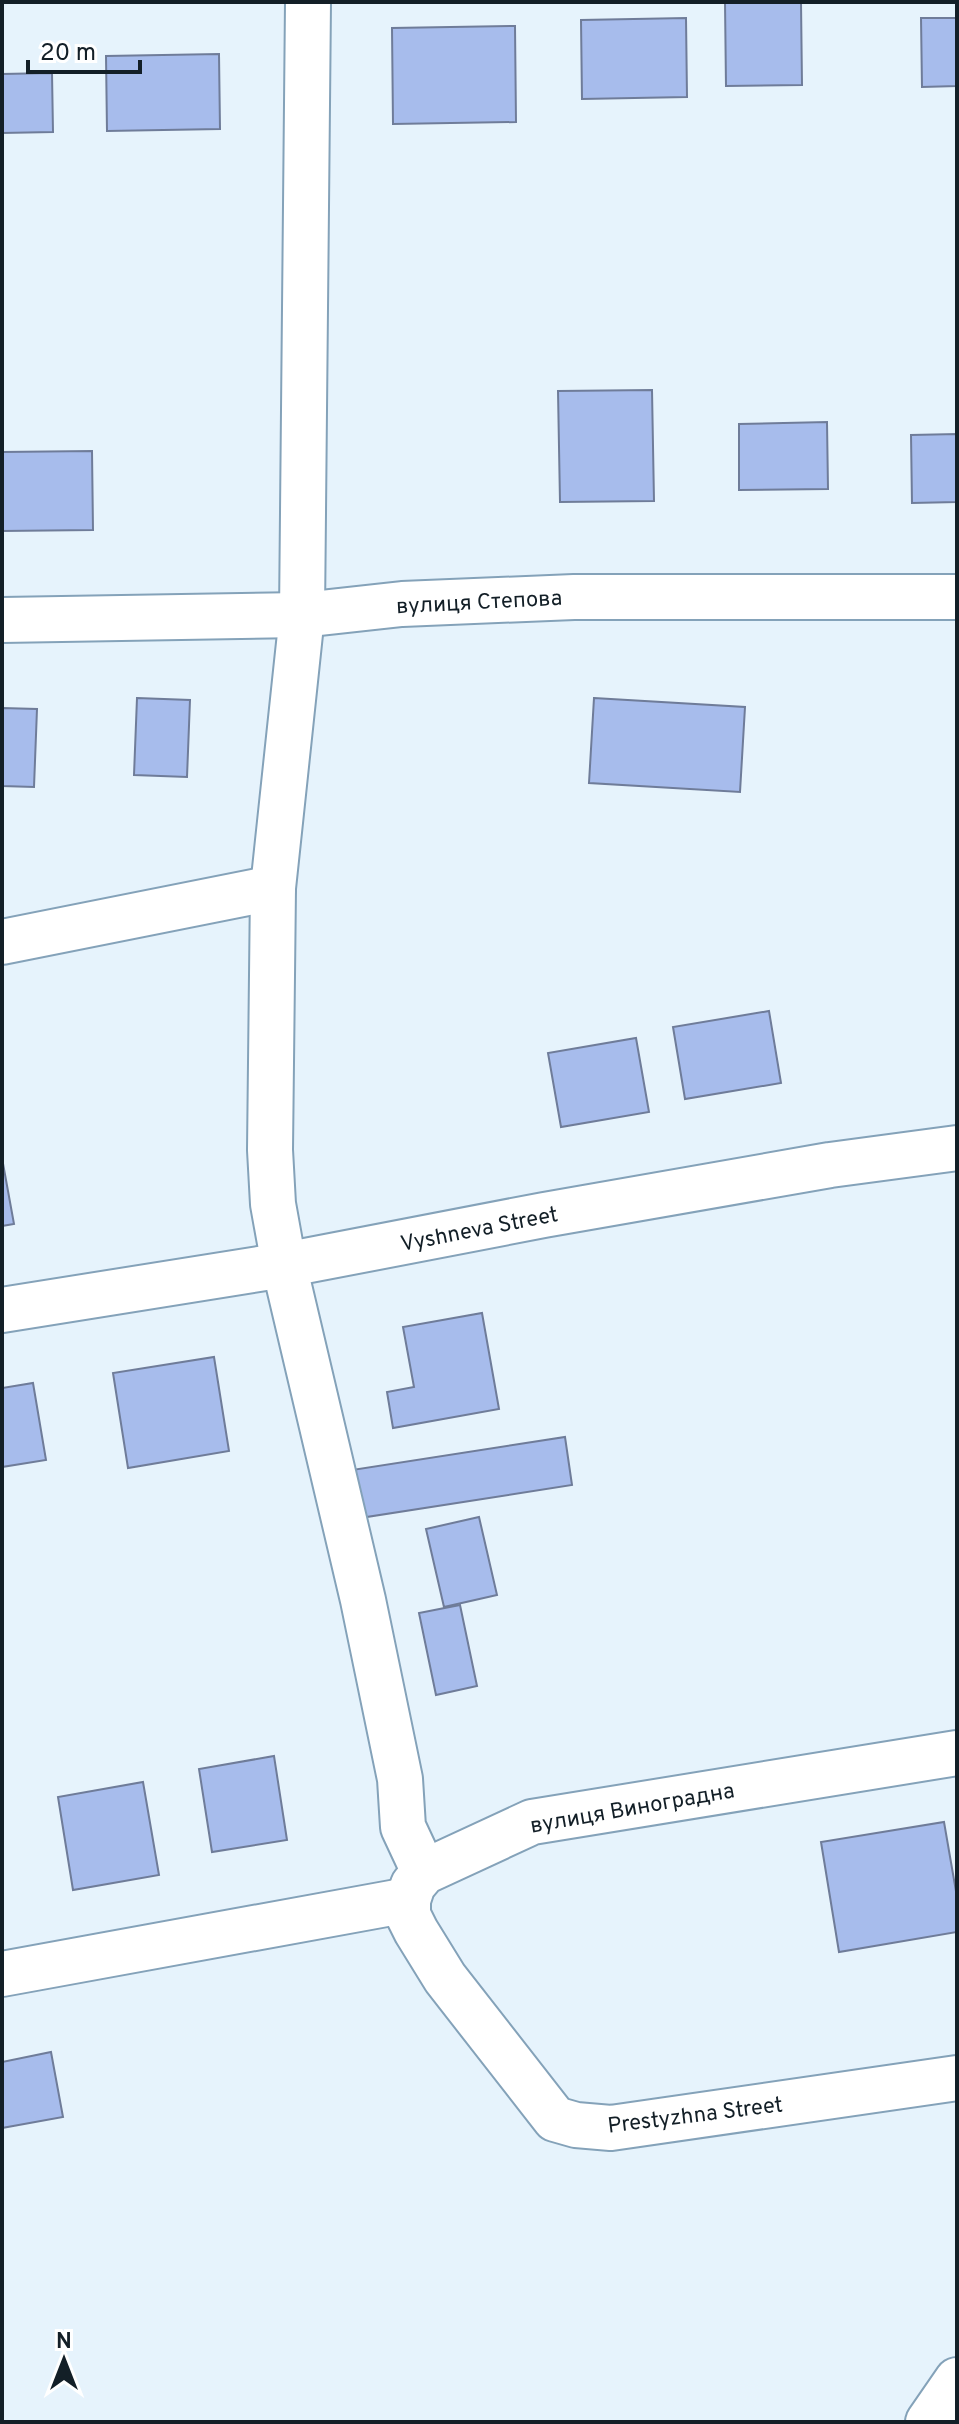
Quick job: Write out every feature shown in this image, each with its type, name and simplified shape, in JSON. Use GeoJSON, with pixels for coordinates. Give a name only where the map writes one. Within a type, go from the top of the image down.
{"type":"FeatureCollection","features":[{"type":"Feature","properties":{"kind":"street","name":"Prestyzhna Street"},"geometry":{"type":"LineString","coordinates":[[308,2],[302,615],[273,888],[270,1150],[273,1204],[284,1265],[363,1600],[400,1779],[403,1827],[416,1886],[408,1915],[445,1978],[555,2119],[576,2125],[611,2128],[957,2078]]}},
{"type":"Feature","properties":{"kind":"street","name":"вулиця Степова"},"geometry":{"type":"LineString","coordinates":[[2,620],[302,615],[402,604],[574,597],[957,597]]}},
{"type":"Feature","properties":{"kind":"street"},"geometry":{"type":"LineString","coordinates":[[2,942],[273,888]]}},
{"type":"Feature","properties":{"kind":"street","name":"Vyshneva Street"},"geometry":{"type":"LineString","coordinates":[[2,1310],[284,1265],[830,1165],[957,1148]]}},
{"type":"Feature","properties":{"kind":"street","name":"вулиця Виноградна"},"geometry":{"type":"LineString","coordinates":[[2,1974],[416,1886],[532,1822],[957,1753]]}},
{"type":"Feature","properties":{"kind":"street"},"geometry":{"type":"LineString","coordinates":[[928,2422],[957,2380]]}},
{"type":"Feature","properties":{"kind":"building"},"geometry":{"type":"Polygon","coordinates":[[[725,2],[801,2],[802,85],[726,86],[725,2]]]}},
{"type":"Feature","properties":{"kind":"building"},"geometry":{"type":"Polygon","coordinates":[[[686,18],[687,97],[582,99],[581,20],[686,18]]]}},
{"type":"Feature","properties":{"kind":"building"},"geometry":{"type":"Polygon","coordinates":[[[921,18],[957,18],[957,86],[922,87],[921,18]]]}},
{"type":"Feature","properties":{"kind":"building"},"geometry":{"type":"Polygon","coordinates":[[[515,26],[516,122],[393,124],[392,28],[515,26]]]}},
{"type":"Feature","properties":{"kind":"building"},"geometry":{"type":"Polygon","coordinates":[[[219,54],[220,129],[107,131],[106,56],[219,54]]]}},
{"type":"Feature","properties":{"kind":"building"},"geometry":{"type":"Polygon","coordinates":[[[52,73],[53,132],[2,133],[2,74],[52,73]]]}},
{"type":"Feature","properties":{"kind":"building"},"geometry":{"type":"Polygon","coordinates":[[[652,390],[654,501],[560,502],[558,391],[652,390]]]}},
{"type":"Feature","properties":{"kind":"building"},"geometry":{"type":"Polygon","coordinates":[[[827,422],[828,489],[739,490],[739,424],[827,422]]]}},
{"type":"Feature","properties":{"kind":"building"},"geometry":{"type":"Polygon","coordinates":[[[957,434],[957,502],[912,503],[911,435],[957,434]]]}},
{"type":"Feature","properties":{"kind":"building"},"geometry":{"type":"Polygon","coordinates":[[[92,451],[93,530],[2,531],[2,452],[92,451]]]}},
{"type":"Feature","properties":{"kind":"building"},"geometry":{"type":"Polygon","coordinates":[[[137,698],[190,700],[187,777],[134,775],[137,698]]]}},
{"type":"Feature","properties":{"kind":"building"},"geometry":{"type":"Polygon","coordinates":[[[594,698],[745,707],[740,792],[589,783],[594,698]]]}},
{"type":"Feature","properties":{"kind":"building"},"geometry":{"type":"Polygon","coordinates":[[[2,708],[37,709],[34,787],[2,786],[2,708]]]}},
{"type":"Feature","properties":{"kind":"building"},"geometry":{"type":"Polygon","coordinates":[[[769,1011],[781,1083],[685,1099],[673,1027],[769,1011]]]}},
{"type":"Feature","properties":{"kind":"building"},"geometry":{"type":"Polygon","coordinates":[[[636,1038],[649,1112],[561,1127],[548,1053],[636,1038]]]}},
{"type":"Feature","properties":{"kind":"building"},"geometry":{"type":"Polygon","coordinates":[[[2,1158],[14,1224],[2,1226],[2,1158]]]}},
{"type":"Feature","properties":{"kind":"building"},"geometry":{"type":"Polygon","coordinates":[[[482,1313],[499,1409],[393,1428],[387,1392],[414,1387],[403,1327],[482,1313]]]}},
{"type":"Feature","properties":{"kind":"building"},"geometry":{"type":"Polygon","coordinates":[[[214,1357],[229,1451],[128,1468],[113,1373],[214,1357]]]}},
{"type":"Feature","properties":{"kind":"building"},"geometry":{"type":"Polygon","coordinates":[[[33,1383],[46,1460],[2,1467],[2,1388],[33,1383]]]}},
{"type":"Feature","properties":{"kind":"building"},"geometry":{"type":"Polygon","coordinates":[[[565,1437],[572,1485],[360,1518],[352,1470],[565,1437]]]}},
{"type":"Feature","properties":{"kind":"building"},"geometry":{"type":"Polygon","coordinates":[[[479,1517],[497,1595],[444,1607],[426,1529],[479,1517]]]}},
{"type":"Feature","properties":{"kind":"building"},"geometry":{"type":"Polygon","coordinates":[[[460,1605],[477,1686],[436,1695],[419,1613],[460,1605]]]}},
{"type":"Feature","properties":{"kind":"building"},"geometry":{"type":"Polygon","coordinates":[[[274,1756],[287,1840],[212,1852],[199,1769],[274,1756]]]}},
{"type":"Feature","properties":{"kind":"building"},"geometry":{"type":"Polygon","coordinates":[[[143,1782],[159,1875],[73,1890],[58,1797],[143,1782]]]}},
{"type":"Feature","properties":{"kind":"building"},"geometry":{"type":"Polygon","coordinates":[[[944,1822],[957,1897],[957,1932],[839,1952],[821,1842],[944,1822]]]}},
{"type":"Feature","properties":{"kind":"building"},"geometry":{"type":"Polygon","coordinates":[[[51,2052],[63,2117],[2,2128],[2,2062],[51,2052]]]}}]}
